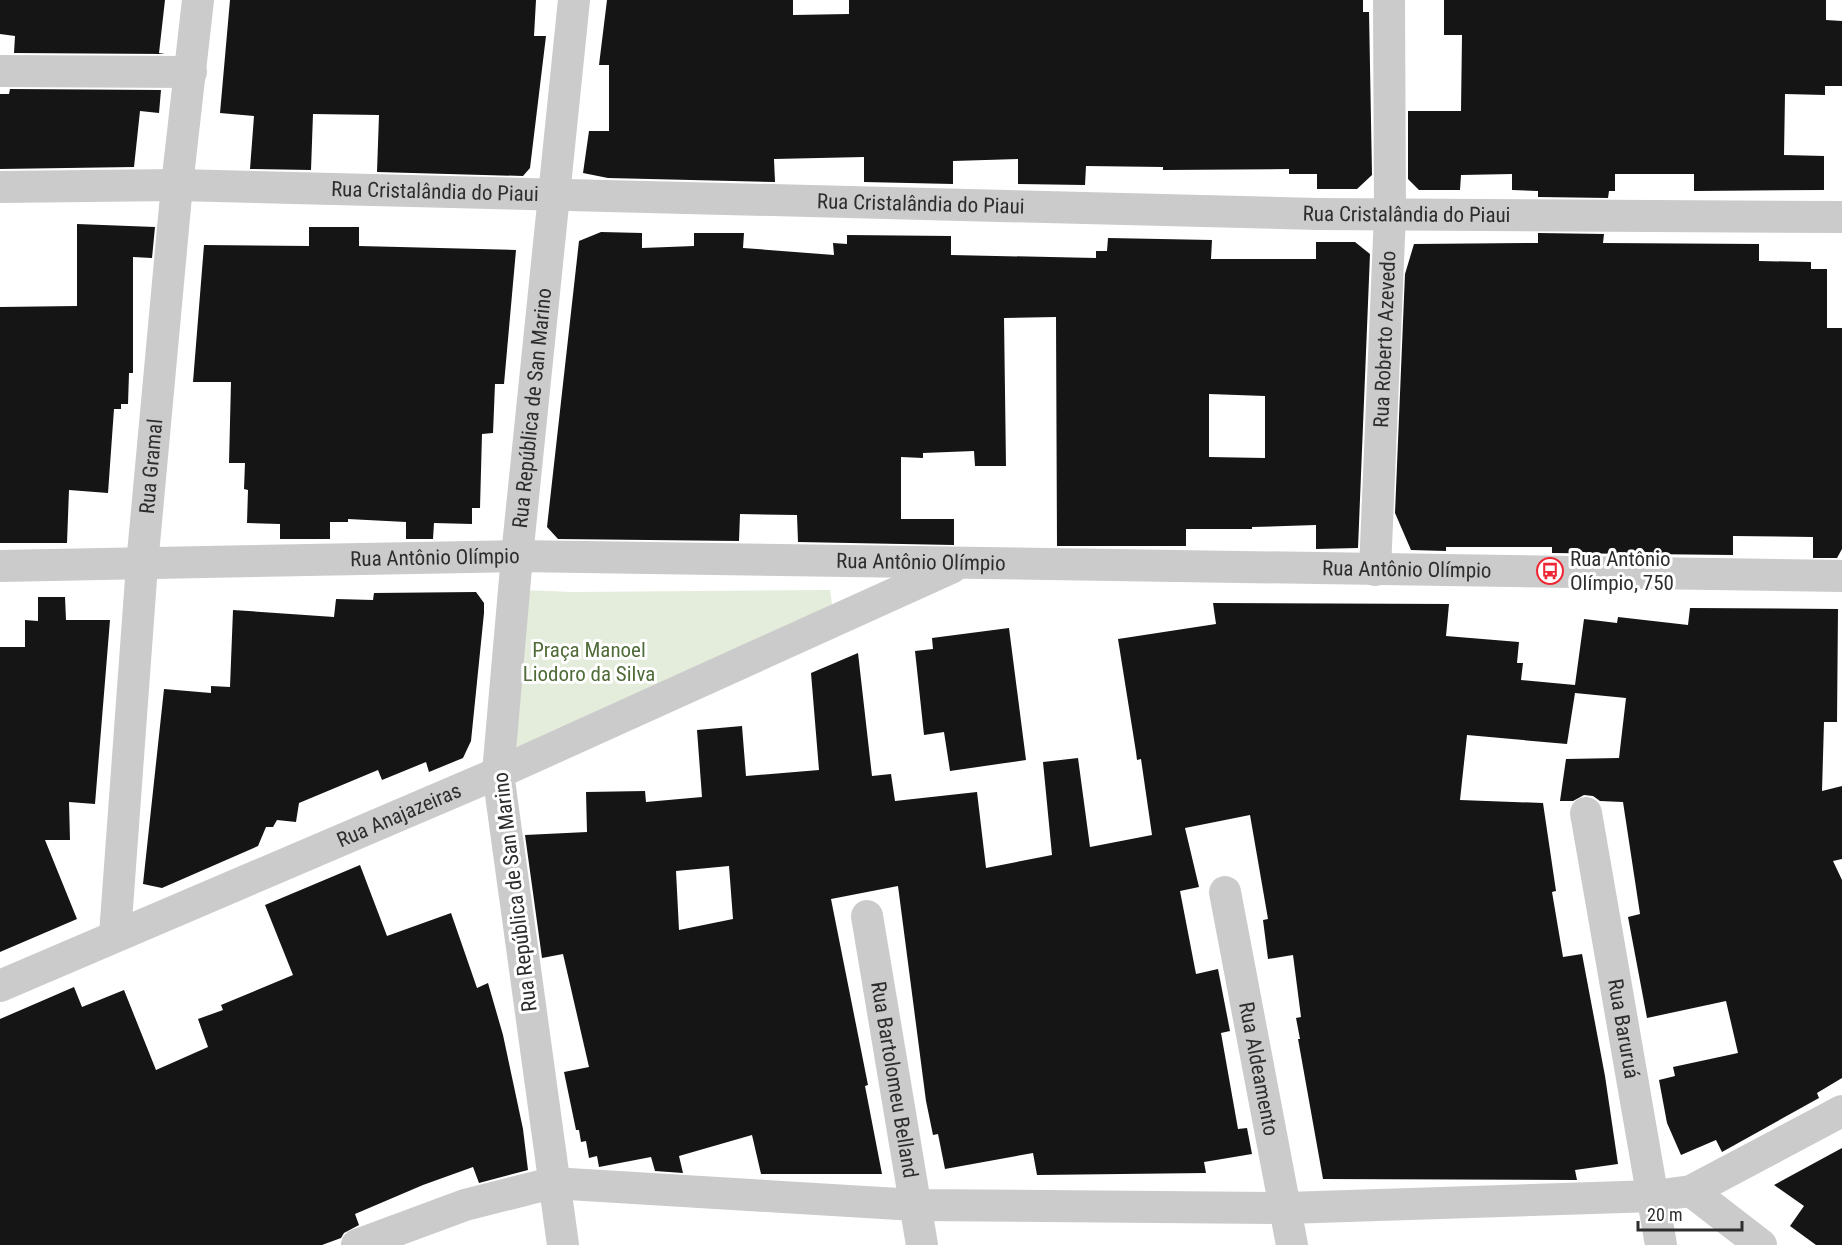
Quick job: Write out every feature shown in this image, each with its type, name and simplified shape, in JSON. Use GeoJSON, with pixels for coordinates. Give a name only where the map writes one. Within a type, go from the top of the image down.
{"type":"FeatureCollection","features":[{"type":"Feature","properties":{"kind":"street","name":"Rua Gramal"},"geometry":{"type":"LineString","coordinates":[[115,935],[142,565],[177,185],[198,0]]}},
{"type":"Feature","properties":{"kind":"street","name":"Rua República de San Marino"},"geometry":{"type":"LineString","coordinates":[[563,1245],[552,1183],[498,773],[517,556],[574,0]]}},
{"type":"Feature","properties":{"kind":"street","name":"Rua Roberto Azevedo"},"geometry":{"type":"LineString","coordinates":[[1375,570],[1390,214],[1389,0]]}},
{"type":"Feature","properties":{"kind":"street"},"geometry":{"type":"LineString","coordinates":[[0,71],[191,72]]}},
{"type":"Feature","properties":{"kind":"street","name":"Rua Cristalândia do Piaui"},"geometry":{"type":"LineString","coordinates":[[0,188],[177,185],[1390,214],[1842,218]]}},
{"type":"Feature","properties":{"kind":"street","name":"Rua Antônio Olímpio"},"geometry":{"type":"LineString","coordinates":[[0,566],[517,556],[1842,576]]}},
{"type":"Feature","properties":{"kind":"street","name":"Rua Anajazeiras"},"geometry":{"type":"LineString","coordinates":[[0,986],[498,773],[960,564]]}},
{"type":"Feature","properties":{"kind":"street","name":"Rua Baruruá"},"geometry":{"type":"LineString","coordinates":[[1586,813],[1661,1245]]}},
{"type":"Feature","properties":{"kind":"street","name":"Rua Aldeamento"},"geometry":{"type":"LineString","coordinates":[[1225,892],[1293,1245]]}},
{"type":"Feature","properties":{"kind":"street","name":"Rua Bartolomeu Belland"},"geometry":{"type":"LineString","coordinates":[[867,916],[922,1245]]}},
{"type":"Feature","properties":{"kind":"street"},"geometry":{"type":"LineString","coordinates":[[357,1245],[465,1205],[552,1183],[915,1205],[1286,1208],[1654,1196],[1690,1191],[1842,1111]]}},
{"type":"Feature","properties":{"kind":"street"},"geometry":{"type":"LineString","coordinates":[[1690,1191],[1761,1245]]}},
{"type":"Feature","properties":{"kind":"green space","name":"Praça Manoel Liodoro da Silva"},"geometry":{"type":"Polygon","coordinates":[[[524,590],[572,592],[830,590],[835,623],[505,783],[524,590]]]}},
{"type":"Feature","properties":{"kind":"building"},"geometry":{"type":"Polygon","coordinates":[[[0,0],[165,0],[159,53],[165,54],[14,53],[15,36],[0,34],[0,0]]]}},
{"type":"Feature","properties":{"kind":"building"},"geometry":{"type":"Polygon","coordinates":[[[230,0],[536,0],[534,36],[546,36],[530,168],[523,176],[377,172],[379,115],[313,114],[311,170],[250,169],[254,116],[220,113],[230,0]]]}},
{"type":"Feature","properties":{"kind":"building"},"geometry":{"type":"Polygon","coordinates":[[[607,0],[793,0],[793,15],[849,14],[849,0],[1363,0],[1363,12],[1369,12],[1372,175],[1357,189],[1317,189],[1317,174],[1289,174],[1289,169],[1163,170],[1163,167],[1086,166],[1085,185],[1018,184],[1018,159],[953,161],[953,184],[864,182],[864,157],[774,159],[775,182],[608,178],[583,173],[589,131],[609,131],[609,65],[599,65],[607,0]]]}},
{"type":"Feature","properties":{"kind":"building"},"geometry":{"type":"Polygon","coordinates":[[[1444,0],[1826,0],[1826,20],[1842,21],[1842,86],[1825,86],[1825,95],[1785,94],[1784,155],[1824,156],[1824,190],[1694,191],[1694,174],[1615,174],[1615,191],[1609,191],[1608,198],[1538,197],[1538,191],[1512,190],[1512,174],[1461,175],[1460,190],[1419,190],[1408,179],[1408,111],[1461,111],[1462,35],[1444,35],[1444,0]]]}},
{"type":"Feature","properties":{"kind":"building"},"geometry":{"type":"Polygon","coordinates":[[[10,89],[161,90],[159,113],[140,111],[134,167],[0,169],[0,94],[9,94],[10,89]]]}},
{"type":"Feature","properties":{"kind":"building"},"geometry":{"type":"Polygon","coordinates":[[[77,224],[155,227],[152,258],[133,257],[133,373],[129,373],[128,404],[121,404],[121,409],[114,409],[108,493],[69,490],[67,543],[0,543],[0,307],[77,306],[77,224]]]}},
{"type":"Feature","properties":{"kind":"building"},"geometry":{"type":"Polygon","coordinates":[[[309,227],[359,227],[359,246],[516,250],[504,384],[495,384],[493,433],[482,434],[480,508],[472,508],[472,524],[434,523],[433,539],[406,539],[406,522],[348,519],[348,522],[330,522],[330,539],[280,539],[280,524],[247,523],[248,490],[244,489],[245,463],[229,463],[231,382],[193,382],[204,245],[309,246],[309,227]]]}},
{"type":"Feature","properties":{"kind":"building"},"geometry":{"type":"Polygon","coordinates":[[[601,232],[642,233],[642,248],[694,246],[694,233],[744,233],[743,248],[834,255],[833,243],[847,244],[847,235],[951,236],[951,255],[1096,258],[1096,251],[1107,251],[1108,238],[1212,240],[1211,259],[1316,259],[1316,242],[1355,242],[1370,254],[1358,548],[1316,549],[1316,525],[1252,527],[1252,529],[1186,529],[1186,546],[1057,546],[1056,317],[1004,318],[1006,466],[975,466],[974,451],[923,453],[923,458],[901,457],[901,519],[954,519],[954,545],[798,542],[797,515],[740,514],[739,541],[558,539],[547,527],[579,241],[601,232]],[[1209,394],[1209,457],[1265,458],[1265,396],[1209,394]]]}},
{"type":"Feature","properties":{"kind":"building"},"geometry":{"type":"Polygon","coordinates":[[[1538,233],[1604,234],[1603,243],[1759,244],[1759,261],[1811,262],[1811,269],[1827,269],[1827,328],[1842,328],[1842,549],[1837,558],[1813,558],[1813,537],[1733,536],[1733,555],[1552,553],[1552,547],[1446,547],[1446,551],[1411,550],[1395,513],[1405,274],[1414,244],[1538,243],[1538,233]]]}},
{"type":"Feature","properties":{"kind":"building"},"geometry":{"type":"Polygon","coordinates":[[[476,592],[484,603],[484,613],[471,741],[463,758],[429,772],[426,762],[382,780],[378,770],[299,803],[296,822],[277,820],[273,827],[266,827],[258,846],[162,888],[143,884],[164,689],[211,693],[211,686],[230,687],[233,610],[334,617],[336,599],[373,600],[374,593],[476,592]]]}},
{"type":"Feature","properties":{"kind":"building"},"geometry":{"type":"Polygon","coordinates":[[[38,597],[65,597],[66,620],[110,620],[95,804],[69,802],[70,840],[45,840],[77,919],[0,952],[0,647],[25,647],[25,620],[38,621],[38,597]]]}},
{"type":"Feature","properties":{"kind":"building"},"geometry":{"type":"Polygon","coordinates":[[[1213,603],[1449,604],[1446,636],[1519,642],[1517,663],[1523,663],[1521,680],[1575,685],[1584,619],[1617,623],[1618,617],[1688,625],[1690,608],[1838,609],[1837,722],[1824,722],[1822,791],[1842,786],[1842,859],[1833,861],[1842,880],[1842,1078],[1817,1093],[1819,1098],[1722,1152],[1716,1140],[1681,1155],[1667,1123],[1659,1080],[1675,1076],[1673,1067],[1738,1053],[1726,1001],[1647,1018],[1628,917],[1640,914],[1623,802],[1600,801],[1593,796],[1584,795],[1573,801],[1560,801],[1566,759],[1619,758],[1626,698],[1575,693],[1567,744],[1467,735],[1460,800],[1543,803],[1556,891],[1552,892],[1563,957],[1582,954],[1605,1076],[1618,1164],[1575,1170],[1577,1180],[1323,1179],[1298,1039],[1300,1039],[1296,1018],[1301,1017],[1293,955],[1268,959],[1263,920],[1268,919],[1250,815],[1185,828],[1199,887],[1180,891],[1196,974],[1218,969],[1230,1031],[1221,1033],[1238,1129],[1247,1128],[1252,1154],[1204,1162],[1206,1173],[1037,1175],[1033,1153],[945,1169],[938,1134],[933,1135],[926,1101],[898,886],[831,899],[868,1085],[865,1086],[882,1174],[761,1174],[752,1135],[679,1156],[683,1173],[655,1171],[651,1157],[599,1167],[597,1156],[589,1158],[586,1141],[581,1142],[579,1130],[576,1130],[564,1072],[589,1067],[563,954],[542,958],[525,835],[587,832],[586,792],[645,791],[646,802],[702,797],[697,730],[742,726],[746,776],[819,770],[811,673],[858,653],[872,776],[891,774],[895,801],[977,792],[986,868],[1052,855],[1043,762],[1078,758],[1090,847],[1152,835],[1141,759],[1137,760],[1118,639],[1216,624],[1213,603]],[[729,866],[676,871],[679,930],[733,919],[729,866]]]}},
{"type":"Feature","properties":{"kind":"building"},"geometry":{"type":"Polygon","coordinates":[[[1009,628],[1026,760],[950,771],[944,732],[924,735],[915,651],[933,649],[932,638],[1009,628]]]}},
{"type":"Feature","properties":{"kind":"building"},"geometry":{"type":"Polygon","coordinates":[[[360,865],[387,936],[451,913],[477,988],[488,983],[503,1035],[523,1129],[528,1170],[479,1183],[473,1167],[423,1185],[355,1214],[359,1225],[344,1233],[341,1238],[322,1245],[0,1245],[0,1019],[74,987],[82,1007],[124,990],[156,1070],[208,1047],[198,1019],[223,1010],[221,1005],[293,975],[265,905],[360,865]]]}},
{"type":"Feature","properties":{"kind":"building"},"geometry":{"type":"Polygon","coordinates":[[[1842,1148],[1842,1245],[1816,1245],[1790,1226],[1804,1206],[1774,1185],[1842,1148]]]}},
{"type":"Feature","properties":{"kind":"place","name":"Rua Antônio Olímpio, 750"},"geometry":{"type":"Point","coordinates":[1550,571]}}]}
